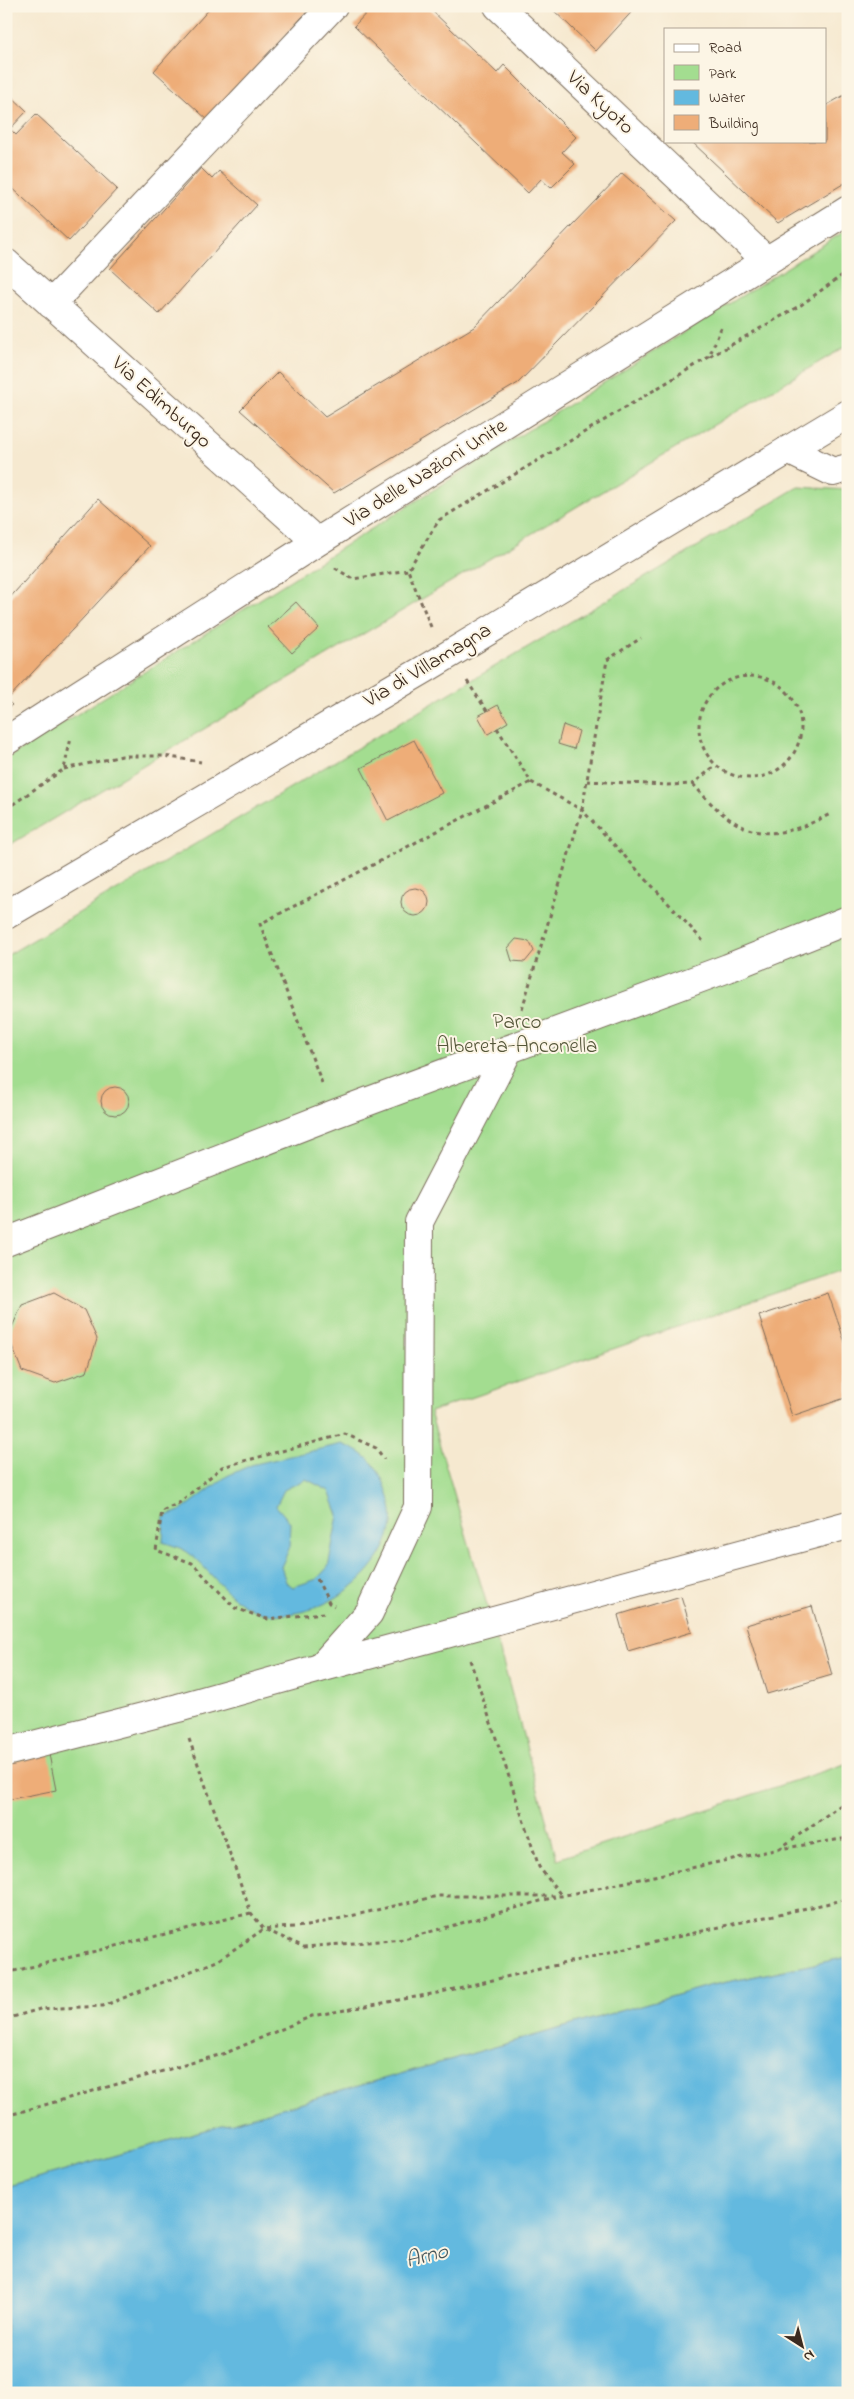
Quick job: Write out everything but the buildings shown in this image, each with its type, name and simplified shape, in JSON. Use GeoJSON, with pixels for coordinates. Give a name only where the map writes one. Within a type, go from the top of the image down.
{"type":"FeatureCollection","features":[{"type":"Feature","properties":{"kind":"street"},"geometry":{"type":"LineString","coordinates":[[51,304],[332,6]]}},
{"type":"Feature","properties":{"kind":"street","name":"Via Kyoto"},"geometry":{"type":"LineString","coordinates":[[498,6],[767,261]]}},
{"type":"Feature","properties":{"kind":"street","name":"Via delle Nazioni Unite"},"geometry":{"type":"LineString","coordinates":[[6,741],[323,553],[767,261],[848,210]]}},
{"type":"Feature","properties":{"kind":"street","name":"Via Edimburgo"},"geometry":{"type":"LineString","coordinates":[[6,263],[323,553]]}},
{"type":"Feature","properties":{"kind":"street","name":"Via di Villamagna"},"geometry":{"type":"LineString","coordinates":[[6,915],[425,669],[848,414]]}},
{"type":"Feature","properties":{"kind":"street"},"geometry":{"type":"LineString","coordinates":[[788,450],[833,472],[848,468]]}},
{"type":"Feature","properties":{"kind":"street"},"geometry":{"type":"LineString","coordinates":[[6,1242],[334,1114],[728,968],[848,920]]}},
{"type":"Feature","properties":{"kind":"street"},"geometry":{"type":"LineString","coordinates":[[320,1668],[369,1613],[374,1598],[418,1506],[419,1222],[509,1049]]}},
{"type":"Feature","properties":{"kind":"street"},"geometry":{"type":"LineString","coordinates":[[6,1752],[178,1708],[848,1525]]}},
{"type":"Feature","properties":{"kind":"path"},"geometry":{"type":"LineString","coordinates":[[323,553],[353,579],[408,570],[439,520],[710,357],[801,305],[848,271]]}},
{"type":"Feature","properties":{"kind":"path"},"geometry":{"type":"LineString","coordinates":[[710,357],[724,320]]}},
{"type":"Feature","properties":{"kind":"path"},"geometry":{"type":"LineString","coordinates":[[408,570],[431,627]]}},
{"type":"Feature","properties":{"kind":"path"},"geometry":{"type":"LineString","coordinates":[[509,1049],[582,810],[607,660],[641,638]]}},
{"type":"Feature","properties":{"kind":"path"},"geometry":{"type":"LineString","coordinates":[[742,676],[760,677],[775,682],[788,693],[797,706],[800,739],[794,754],[783,767],[769,775],[753,779],[737,777],[716,765],[708,758],[701,742],[699,725],[702,708],[712,693],[726,682],[742,676]]}},
{"type":"Feature","properties":{"kind":"path"},"geometry":{"type":"LineString","coordinates":[[466,680],[487,711]]}},
{"type":"Feature","properties":{"kind":"path"},"geometry":{"type":"LineString","coordinates":[[497,728],[531,782],[582,810],[728,968]]}},
{"type":"Feature","properties":{"kind":"path"},"geometry":{"type":"LineString","coordinates":[[64,769],[71,739],[70,729]]}},
{"type":"Feature","properties":{"kind":"path"},"geometry":{"type":"LineString","coordinates":[[6,809],[64,769],[122,756],[164,756],[202,763]]}},
{"type":"Feature","properties":{"kind":"path"},"geometry":{"type":"LineString","coordinates":[[587,781],[668,785],[693,784],[716,765]]}},
{"type":"Feature","properties":{"kind":"path"},"geometry":{"type":"LineString","coordinates":[[334,1114],[260,924],[531,782]]}},
{"type":"Feature","properties":{"kind":"path"},"geometry":{"type":"LineString","coordinates":[[693,784],[714,808],[733,823],[766,834],[786,833],[807,826],[832,813]]}},
{"type":"Feature","properties":{"kind":"path"},"geometry":{"type":"LineString","coordinates":[[374,1598],[336,1607],[321,1614],[267,1619],[235,1608],[192,1563],[156,1550],[162,1511],[179,1503],[222,1468],[345,1434],[376,1448],[386,1463]]}},
{"type":"Feature","properties":{"kind":"path"},"geometry":{"type":"LineString","coordinates":[[317,1580],[329,1603]]}},
{"type":"Feature","properties":{"kind":"path"},"geometry":{"type":"LineString","coordinates":[[460,1630],[539,1867],[561,1896]]}},
{"type":"Feature","properties":{"kind":"path"},"geometry":{"type":"LineString","coordinates":[[178,1708],[250,1913],[264,1929],[304,1947],[404,1939],[561,1896],[779,1849],[848,1838]]}},
{"type":"Feature","properties":{"kind":"path"},"geometry":{"type":"LineString","coordinates":[[779,1849],[848,1800]]}},
{"type":"Feature","properties":{"kind":"path"},"geometry":{"type":"LineString","coordinates":[[6,2018],[40,2009],[103,2006],[217,1961],[264,1929],[307,1926],[438,1896],[561,1896]]}},
{"type":"Feature","properties":{"kind":"path"},"geometry":{"type":"LineString","coordinates":[[6,2116],[226,2053],[312,2016],[437,1993],[724,1926],[848,1900]]}},
{"type":"Feature","properties":{"kind":"path"},"geometry":{"type":"LineString","coordinates":[[6,1973],[250,1913]]}},
{"type":"Feature","properties":{"kind":"green space"},"geometry":{"type":"Polygon","coordinates":[[[848,229],[848,345],[6,847],[6,759],[848,229]]]}},
{"type":"Feature","properties":{"kind":"green space","name":"Parco Albereta-Anconella"},"geometry":{"type":"Polygon","coordinates":[[[798,487],[848,490],[848,1268],[430,1412],[492,1622],[557,1859],[848,1763],[848,1957],[708,1986],[6,2187],[6,956],[798,487]]]}},
{"type":"Feature","properties":{"kind":"water"},"geometry":{"type":"Polygon","coordinates":[[[342,1444],[363,1454],[377,1469],[391,1504],[392,1524],[386,1543],[376,1562],[344,1592],[325,1604],[283,1615],[263,1613],[241,1603],[187,1552],[163,1542],[164,1517],[182,1510],[227,1476],[251,1465],[342,1444]],[[306,1479],[284,1490],[276,1506],[290,1522],[289,1549],[281,1567],[286,1582],[293,1587],[317,1579],[328,1567],[338,1515],[329,1491],[306,1479]]]}},
{"type":"Feature","properties":{"kind":"water","name":"Arno"},"geometry":{"type":"Polygon","coordinates":[[[848,1957],[848,2393],[6,2393],[6,2187],[708,1986],[848,1957]]]}}]}
